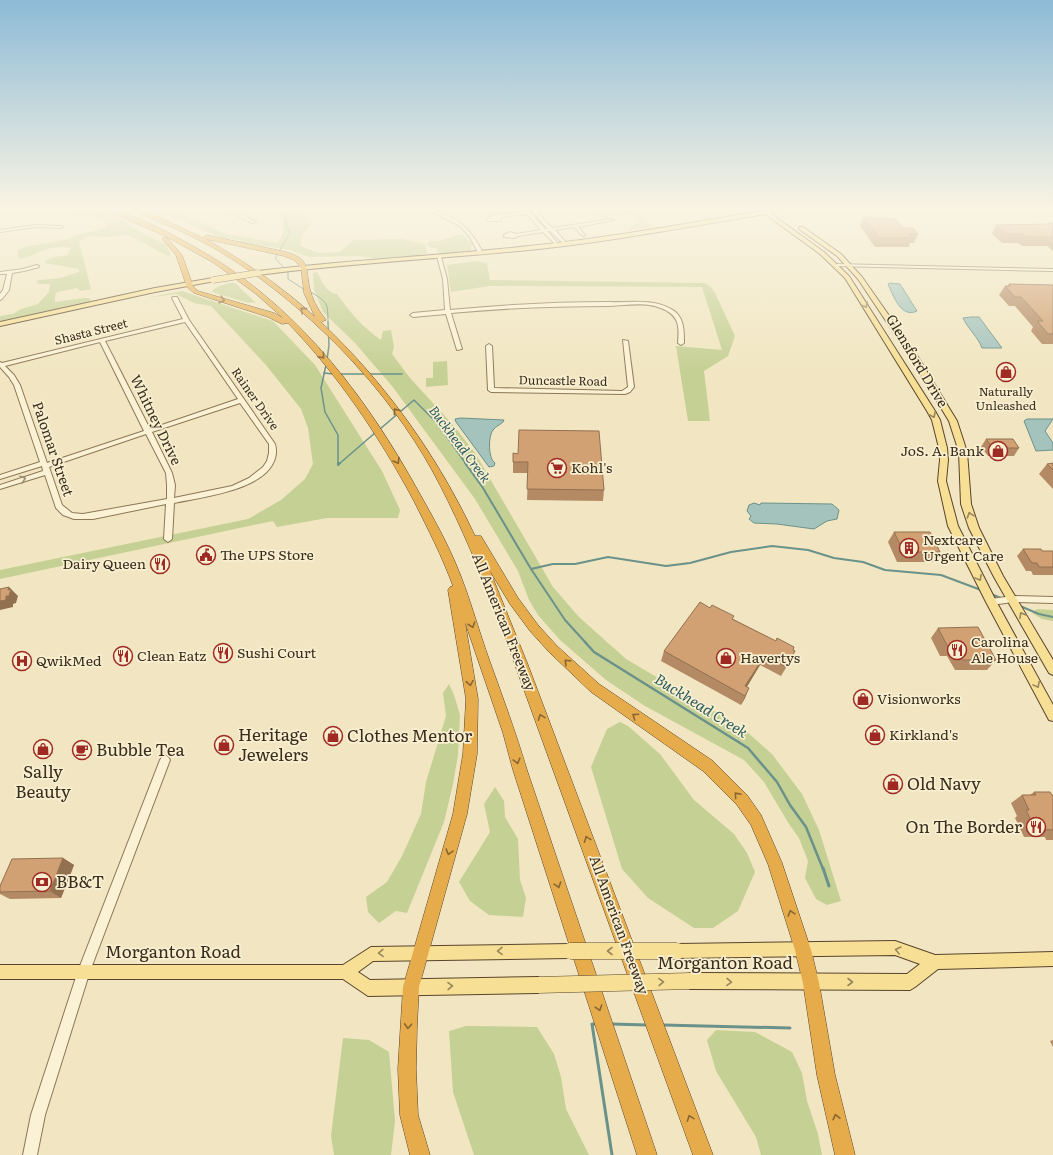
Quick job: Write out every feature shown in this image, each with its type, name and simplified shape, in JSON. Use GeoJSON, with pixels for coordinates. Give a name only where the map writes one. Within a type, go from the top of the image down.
{"type":"FeatureCollection","features":[{"type":"Feature","properties":{"kind":"highway"},"geometry":{"type":"LineString","coordinates":[[182,264],[190,287],[200,293],[271,315],[296,327]]}},
{"type":"Feature","properties":{"kind":"highway","name":"All American Freeway"},"geometry":{"type":"LineString","coordinates":[[217,264],[231,272],[296,327],[323,357],[369,415],[399,464],[449,562],[495,694],[509,729],[520,770],[647,1155]]}},
{"type":"Feature","properties":{"kind":"highway","name":"All American Freeway"},"geometry":{"type":"LineString","coordinates":[[244,264],[305,311],[342,346],[399,415],[429,459],[454,503],[496,597],[703,1155]]}},
{"type":"Feature","properties":{"kind":"highway"},"geometry":{"type":"LineString","coordinates":[[304,266],[305,284],[314,309],[342,346]]}},
{"type":"Feature","properties":{"kind":"highway"},"geometry":{"type":"LineString","coordinates":[[454,503],[514,600],[534,628],[553,648],[595,688],[708,766],[742,800],[756,820],[765,837],[775,863],[803,950],[811,983],[826,1075],[845,1155]]}},
{"type":"Feature","properties":{"kind":"highway"},"geometry":{"type":"LineString","coordinates":[[420,1155],[409,1115],[407,1062],[411,987],[460,814],[470,754],[472,699],[449,562]]}},
{"type":"Feature","properties":{"kind":"main road"},"geometry":{"type":"LineString","coordinates":[[0,324],[189,283],[304,266],[336,264]]}},
{"type":"Feature","properties":{"kind":"main road","name":"Glensford Drive"},"geometry":{"type":"LineString","coordinates":[[836,265],[847,276],[859,294],[936,420],[943,448],[944,460],[942,481],[953,526],[1053,716]]}},
{"type":"Feature","properties":{"kind":"main road","name":"Glensford Drive"},"geometry":{"type":"LineString","coordinates":[[849,266],[860,278],[914,357],[953,421],[963,452],[966,504],[974,528],[999,577],[1053,670]]}},
{"type":"Feature","properties":{"kind":"main road","name":"Morganton Road"},"geometry":{"type":"LineString","coordinates":[[345,972],[371,954],[420,952],[803,950],[895,948],[935,962],[1053,959]]}},
{"type":"Feature","properties":{"kind":"main road","name":"Morganton Road"},"geometry":{"type":"LineString","coordinates":[[0,972],[345,972],[368,988],[690,981],[811,983],[910,982],[935,962]]}},
{"type":"Feature","properties":{"kind":"street"},"geometry":{"type":"LineString","coordinates":[[441,264],[445,279],[448,312],[459,349]]}},
{"type":"Feature","properties":{"kind":"street"},"geometry":{"type":"LineString","coordinates":[[836,265],[1053,270]]}},
{"type":"Feature","properties":{"kind":"street"},"geometry":{"type":"LineString","coordinates":[[0,273],[37,266]]}},
{"type":"Feature","properties":{"kind":"street"},"geometry":{"type":"LineString","coordinates":[[0,298],[6,290],[10,272]]}},
{"type":"Feature","properties":{"kind":"street","name":"Rainer Drive"},"geometry":{"type":"LineString","coordinates":[[170,502],[238,486],[260,473],[270,463],[274,452],[272,444],[186,320],[174,298]]}},
{"type":"Feature","properties":{"kind":"street"},"geometry":{"type":"LineString","coordinates":[[413,315],[548,303],[652,304],[669,310],[678,318],[680,322],[681,343]]}},
{"type":"Feature","properties":{"kind":"street","name":"Shasta Street"},"geometry":{"type":"LineString","coordinates":[[1,365],[186,320]]}},
{"type":"Feature","properties":{"kind":"street","name":"Whitney Drive"},"geometry":{"type":"LineString","coordinates":[[102,340],[169,473],[171,485],[168,539]]}},
{"type":"Feature","properties":{"kind":"street","name":"Duncastle Road"},"geometry":{"type":"LineString","coordinates":[[489,346],[491,390],[623,392],[628,391],[630,387],[625,341]]}},
{"type":"Feature","properties":{"kind":"street","name":"Palomar Street"},"geometry":{"type":"LineString","coordinates":[[1,365],[12,376],[17,385],[59,506],[68,514],[75,516],[94,516],[170,502]]}},
{"type":"Feature","properties":{"kind":"street"},"geometry":{"type":"LineString","coordinates":[[0,477],[45,467],[149,433],[242,400]]}},
{"type":"Feature","properties":{"kind":"street"},"geometry":{"type":"LineString","coordinates":[[0,487],[45,467]]}},
{"type":"Feature","properties":{"kind":"street"},"geometry":{"type":"LineString","coordinates":[[990,598],[1053,600]]}},
{"type":"Feature","properties":{"kind":"street"},"geometry":{"type":"LineString","coordinates":[[30,1155],[38,1115],[84,971],[165,760]]}},
{"type":"Feature","properties":{"kind":"green space"},"geometry":{"type":"Polygon","coordinates":[[[50,264],[85,264],[91,289],[81,291],[77,288],[57,292],[55,302],[89,298],[91,300],[87,303],[0,322],[0,316],[13,314],[21,309],[38,304],[49,292],[50,284],[39,284],[36,281],[60,278],[79,272],[79,269],[50,264]]]}},
{"type":"Feature","properties":{"kind":"green space"},"geometry":{"type":"Polygon","coordinates":[[[487,264],[490,280],[705,283],[711,287],[715,293],[735,336],[728,356],[704,371],[710,421],[688,421],[676,346],[722,350],[702,287],[489,286],[451,292],[447,265],[487,264]]]}},
{"type":"Feature","properties":{"kind":"green space"},"geometry":{"type":"Polygon","coordinates":[[[317,272],[327,289],[337,294],[357,319],[374,335],[381,340],[383,331],[391,330],[394,347],[392,354],[410,378],[454,426],[475,453],[553,587],[579,617],[626,659],[746,731],[772,754],[802,794],[819,830],[841,901],[827,905],[816,899],[805,878],[808,861],[799,838],[764,782],[744,760],[645,706],[606,680],[560,640],[538,615],[529,600],[518,571],[475,499],[392,386],[355,343],[323,312],[314,289],[313,273],[317,272]]]}},
{"type":"Feature","properties":{"kind":"green space"},"geometry":{"type":"Polygon","coordinates":[[[229,283],[235,283],[256,303],[245,302],[212,291],[217,287],[229,283]]]}},
{"type":"Feature","properties":{"kind":"green space"},"geometry":{"type":"Polygon","coordinates":[[[182,291],[273,321],[315,365],[382,471],[400,510],[398,518],[327,518],[277,527],[273,521],[0,579],[0,570],[248,519],[281,500],[305,479],[313,464],[308,428],[301,409],[266,365],[211,306],[194,303],[176,294],[145,298],[182,291]]]}},
{"type":"Feature","properties":{"kind":"green space"},"geometry":{"type":"Polygon","coordinates":[[[447,361],[448,385],[426,387],[426,378],[433,378],[433,362],[447,361]]]}},
{"type":"Feature","properties":{"kind":"green space"},"geometry":{"type":"Polygon","coordinates":[[[1037,609],[1053,610],[1053,621],[1042,619],[1032,613],[1037,609]]]}},
{"type":"Feature","properties":{"kind":"green space"},"geometry":{"type":"Polygon","coordinates":[[[449,684],[460,715],[458,755],[444,822],[407,913],[396,911],[379,923],[368,912],[366,897],[387,882],[402,856],[421,814],[426,782],[446,716],[443,693],[449,684]]]}},
{"type":"Feature","properties":{"kind":"green space"},"geometry":{"type":"Polygon","coordinates":[[[620,722],[628,726],[660,754],[694,800],[734,834],[747,853],[755,872],[738,911],[713,928],[694,928],[648,898],[622,869],[591,767],[607,729],[620,722]]]}},
{"type":"Feature","properties":{"kind":"green space"},"geometry":{"type":"Polygon","coordinates":[[[495,787],[504,801],[505,817],[518,839],[520,880],[526,898],[523,917],[489,915],[470,901],[459,882],[490,832],[484,804],[495,787]]]}},
{"type":"Feature","properties":{"kind":"green space"},"geometry":{"type":"Polygon","coordinates":[[[466,1026],[537,1027],[554,1054],[561,1077],[566,1109],[589,1155],[474,1155],[453,1092],[449,1031],[466,1026]]]}},
{"type":"Feature","properties":{"kind":"green space"},"geometry":{"type":"Polygon","coordinates":[[[716,1030],[755,1032],[792,1052],[802,1073],[807,1101],[818,1134],[822,1155],[761,1155],[756,1137],[716,1071],[707,1040],[716,1030]]]}},
{"type":"Feature","properties":{"kind":"green space"},"geometry":{"type":"Polygon","coordinates":[[[343,1038],[369,1040],[389,1052],[395,1121],[391,1155],[334,1155],[331,1136],[343,1038]]]}},
{"type":"Feature","properties":{"kind":"water"},"geometry":{"type":"Polygon","coordinates":[[[888,284],[900,284],[917,311],[911,313],[906,312],[898,305],[888,284]]]}},
{"type":"Feature","properties":{"kind":"water"},"geometry":{"type":"Polygon","coordinates":[[[979,317],[1002,348],[982,348],[963,318],[979,317]]]}},
{"type":"Feature","properties":{"kind":"water"},"geometry":{"type":"Polygon","coordinates":[[[455,419],[504,420],[495,427],[490,437],[490,452],[495,463],[494,466],[489,467],[456,422],[455,419]]]}},
{"type":"Feature","properties":{"kind":"water"},"geometry":{"type":"Polygon","coordinates":[[[1027,419],[1053,419],[1045,431],[1053,443],[1053,450],[1036,451],[1024,421],[1027,419]]]}},
{"type":"Feature","properties":{"kind":"water"},"geometry":{"type":"Polygon","coordinates":[[[754,503],[760,505],[761,503],[832,504],[839,510],[837,519],[827,521],[814,529],[777,524],[754,523],[749,519],[751,516],[747,511],[749,505],[754,503]]]}},
{"type":"Feature","properties":{"kind":"building"},"geometry":{"type":"Polygon","coordinates":[[[1009,284],[1053,285],[1053,334],[1048,334],[1037,321],[1043,321],[1021,297],[1015,297],[1005,286],[1010,286],[1009,284]]]}},
{"type":"Feature","properties":{"kind":"building","name":"Kohl's"},"geometry":{"type":"Polygon","coordinates":[[[519,430],[599,431],[604,490],[527,489],[528,462],[513,462],[513,453],[518,454],[519,430]]]}},
{"type":"Feature","properties":{"kind":"building"},"geometry":{"type":"Polygon","coordinates":[[[986,439],[1013,439],[1019,448],[993,448],[986,439]]]}},
{"type":"Feature","properties":{"kind":"building"},"geometry":{"type":"Polygon","coordinates":[[[1053,463],[1053,470],[1047,464],[1053,463]]]}},
{"type":"Feature","properties":{"kind":"building"},"geometry":{"type":"Polygon","coordinates":[[[894,532],[930,532],[940,552],[904,552],[894,532]]]}},
{"type":"Feature","properties":{"kind":"building"},"geometry":{"type":"Polygon","coordinates":[[[1023,549],[1053,551],[1053,567],[1039,567],[1037,563],[1032,563],[1023,549]]]}},
{"type":"Feature","properties":{"kind":"building"},"geometry":{"type":"Polygon","coordinates":[[[9,587],[8,590],[11,589],[9,596],[6,596],[6,600],[0,601],[0,589],[9,587]]]}},
{"type":"Feature","properties":{"kind":"building","name":"Havertys"},"geometry":{"type":"Polygon","coordinates":[[[700,602],[710,608],[712,605],[734,616],[732,619],[776,641],[777,638],[794,647],[793,650],[795,651],[786,667],[765,655],[745,686],[749,688],[745,696],[664,651],[700,602]]]}},
{"type":"Feature","properties":{"kind":"building"},"geometry":{"type":"Polygon","coordinates":[[[978,627],[996,660],[963,660],[955,646],[948,647],[938,628],[978,627]]]}},
{"type":"Feature","properties":{"kind":"building"},"geometry":{"type":"Polygon","coordinates":[[[1034,792],[1050,792],[1053,795],[1053,830],[1035,829],[1026,810],[1029,810],[1022,795],[1036,795],[1034,792]]]}},
{"type":"Feature","properties":{"kind":"building"},"geometry":{"type":"Polygon","coordinates":[[[63,858],[50,891],[0,892],[0,886],[12,859],[63,858]]]}},
{"type":"Feature","properties":{"kind":"waterway","name":"Buckhead Creek"},"geometry":{"type":"LineString","coordinates":[[280,264],[288,272],[288,279],[305,290]]}},
{"type":"Feature","properties":{"kind":"waterway","name":"Buckhead Creek"},"geometry":{"type":"LineString","coordinates":[[309,291],[323,300],[327,306],[328,322]]}},
{"type":"Feature","properties":{"kind":"waterway","name":"Buckhead Creek"},"geometry":{"type":"LineString","coordinates":[[327,360],[329,345],[328,322]]}},
{"type":"Feature","properties":{"kind":"waterway","name":"Buckhead Creek"},"geometry":{"type":"LineString","coordinates":[[324,373],[326,365]]}},
{"type":"Feature","properties":{"kind":"waterway"},"geometry":{"type":"LineString","coordinates":[[324,373],[333,374]]}},
{"type":"Feature","properties":{"kind":"waterway","name":"Buckhead Creek"},"geometry":{"type":"LineString","coordinates":[[324,373],[321,388],[325,412],[338,435],[338,465],[339,464]]}},
{"type":"Feature","properties":{"kind":"waterway"},"geometry":{"type":"LineString","coordinates":[[339,374],[402,374]]}},
{"type":"Feature","properties":{"kind":"waterway","name":"Buckhead Creek"},"geometry":{"type":"LineString","coordinates":[[380,429],[414,400],[438,424],[466,464]]}},
{"type":"Feature","properties":{"kind":"waterway","name":"Buckhead Creek"},"geometry":{"type":"LineString","coordinates":[[339,464],[376,432]]}},
{"type":"Feature","properties":{"kind":"waterway","name":"Buckhead Creek"},"geometry":{"type":"LineString","coordinates":[[465,463],[483,488],[531,569]]}},
{"type":"Feature","properties":{"kind":"waterway","name":"Buckhead Creek"},"geometry":{"type":"LineString","coordinates":[[531,569],[553,564],[575,564],[608,557],[666,566],[690,563],[731,552],[772,546],[808,550],[834,558],[863,562],[885,570],[941,575],[981,590]]}},
{"type":"Feature","properties":{"kind":"waterway","name":"Buckhead Creek"},"geometry":{"type":"LineString","coordinates":[[531,569],[565,620],[586,643]]}},
{"type":"Feature","properties":{"kind":"waterway"},"geometry":{"type":"LineString","coordinates":[[991,594],[1001,598]]}},
{"type":"Feature","properties":{"kind":"waterway"},"geometry":{"type":"LineString","coordinates":[[1020,606],[1039,614],[1053,617]]}},
{"type":"Feature","properties":{"kind":"waterway","name":"Buckhead Creek"},"geometry":{"type":"LineString","coordinates":[[585,642],[594,652],[748,748],[777,782],[790,805],[806,827],[823,869]]}},
{"type":"Feature","properties":{"kind":"waterway","name":"Buckhead Creek"},"geometry":{"type":"LineString","coordinates":[[823,868],[829,886]]}},
{"type":"Feature","properties":{"kind":"waterway"},"geometry":{"type":"LineString","coordinates":[[597,1024],[592,1024],[612,1155]]}},
{"type":"Feature","properties":{"kind":"waterway"},"geometry":{"type":"LineString","coordinates":[[611,1024],[647,1025]]}},
{"type":"Feature","properties":{"kind":"waterway"},"geometry":{"type":"LineString","coordinates":[[663,1025],[790,1028]]}},
{"type":"Feature","properties":{"kind":"place","name":"Naturally Unleashed"},"geometry":{"type":"Point","coordinates":[1006,372]}},
{"type":"Feature","properties":{"kind":"place","name":"JoS. A. Bank"},"geometry":{"type":"Point","coordinates":[998,451]}},
{"type":"Feature","properties":{"kind":"place","name":"Kohl's"},"geometry":{"type":"Point","coordinates":[557,468]}},
{"type":"Feature","properties":{"kind":"place","name":"Nextcare Urgent Care"},"geometry":{"type":"Point","coordinates":[909,548]}},
{"type":"Feature","properties":{"kind":"place","name":"The UPS Store"},"geometry":{"type":"Point","coordinates":[206,555]}},
{"type":"Feature","properties":{"kind":"place","name":"Dairy Queen"},"geometry":{"type":"Point","coordinates":[160,564]}},
{"type":"Feature","properties":{"kind":"place","name":"Carolina Ale House"},"geometry":{"type":"Point","coordinates":[957,650]}},
{"type":"Feature","properties":{"kind":"place","name":"Sushi Court"},"geometry":{"type":"Point","coordinates":[223,653]}},
{"type":"Feature","properties":{"kind":"place","name":"Clean Eatz"},"geometry":{"type":"Point","coordinates":[123,656]}},
{"type":"Feature","properties":{"kind":"place","name":"Havertys"},"geometry":{"type":"Point","coordinates":[726,658]}},
{"type":"Feature","properties":{"kind":"place","name":"QwikMed"},"geometry":{"type":"Point","coordinates":[22,661]}},
{"type":"Feature","properties":{"kind":"place","name":"Visionworks"},"geometry":{"type":"Point","coordinates":[863,699]}},
{"type":"Feature","properties":{"kind":"place","name":"Kirkland's"},"geometry":{"type":"Point","coordinates":[875,735]}},
{"type":"Feature","properties":{"kind":"place","name":"Clothes Mentor"},"geometry":{"type":"Point","coordinates":[333,736]}},
{"type":"Feature","properties":{"kind":"place","name":"Heritage Jewelers"},"geometry":{"type":"Point","coordinates":[224,745]}},
{"type":"Feature","properties":{"kind":"place","name":"Sally Beauty"},"geometry":{"type":"Point","coordinates":[43,749]}},
{"type":"Feature","properties":{"kind":"place","name":"Bubble Tea"},"geometry":{"type":"Point","coordinates":[82,750]}},
{"type":"Feature","properties":{"kind":"place","name":"Old Navy"},"geometry":{"type":"Point","coordinates":[893,784]}},
{"type":"Feature","properties":{"kind":"place","name":"On The Border"},"geometry":{"type":"Point","coordinates":[1036,827]}},
{"type":"Feature","properties":{"kind":"place","name":"BB&T"},"geometry":{"type":"Point","coordinates":[42,882]}}]}
